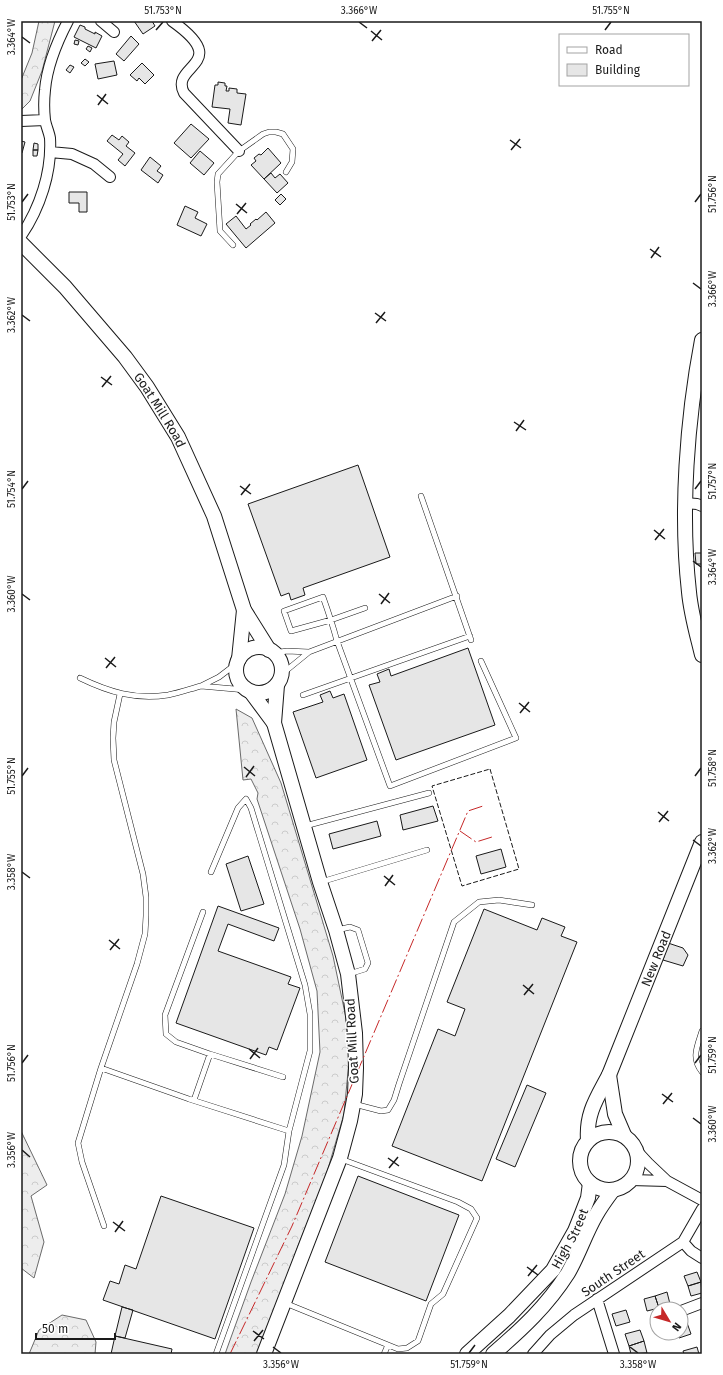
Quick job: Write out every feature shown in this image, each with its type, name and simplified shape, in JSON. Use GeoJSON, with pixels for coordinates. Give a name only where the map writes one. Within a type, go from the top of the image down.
{"type":"FeatureCollection","features":[{"type":"Feature","properties":{"kind":"street"},"geometry":{"type":"LineString","coordinates":[[21,236],[31,221],[41,196],[46,176],[50,152],[50,136],[45,120],[45,90],[50,64],[68,21]]}},
{"type":"Feature","properties":{"kind":"street"},"geometry":{"type":"LineString","coordinates":[[101,21],[114,32]]}},
{"type":"Feature","properties":{"kind":"street"},"geometry":{"type":"LineString","coordinates":[[172,21],[181,27],[193,39],[199,47],[200,53],[199,60],[184,75],[181,81],[181,87],[187,97],[239,151]]}},
{"type":"Feature","properties":{"kind":"street"},"geometry":{"type":"LineString","coordinates":[[21,121],[45,120]]}},
{"type":"Feature","properties":{"kind":"street"},"geometry":{"type":"LineString","coordinates":[[50,152],[72,154],[94,164],[110,177]]}},
{"type":"Feature","properties":{"kind":"street","name":"Goat Mill Road"},"geometry":{"type":"LineString","coordinates":[[21,243],[65,287],[125,357],[147,387],[178,437],[214,516],[244,610],[272,651]]}},
{"type":"Feature","properties":{"kind":"street"},"geometry":{"type":"LineString","coordinates":[[702,340],[697,365],[690,432],[685,503],[689,592],[694,624],[702,655]]}},
{"type":"Feature","properties":{"kind":"street"},"geometry":{"type":"LineString","coordinates":[[685,503],[702,506]]}},
{"type":"Feature","properties":{"kind":"street","name":"Goat Mill Road"},"geometry":{"type":"LineString","coordinates":[[238,661],[244,610]]}},
{"type":"Feature","properties":{"kind":"street"},"geometry":{"type":"LineString","coordinates":[[252,648],[264,648],[272,651],[281,663],[279,680],[273,689],[262,694],[248,691],[238,681],[236,670],[238,661],[242,654],[252,648]]}},
{"type":"Feature","properties":{"kind":"street","name":"Goat Mill Road"},"geometry":{"type":"LineString","coordinates":[[274,724],[279,680]]}},
{"type":"Feature","properties":{"kind":"street","name":"Goat Mill Road"},"geometry":{"type":"LineString","coordinates":[[248,691],[274,724],[320,882],[336,930],[348,974],[355,1033],[356,1068],[350,1122],[340,1158],[264,1354]]}},
{"type":"Feature","properties":{"kind":"street","name":"New Road"},"geometry":{"type":"LineString","coordinates":[[588,1140],[587,1127],[595,1100],[609,1075],[702,842]]}},
{"type":"Feature","properties":{"kind":"street"},"geometry":{"type":"LineString","coordinates":[[609,1075],[615,1114],[624,1135]]}},
{"type":"Feature","properties":{"kind":"street"},"geometry":{"type":"LineString","coordinates":[[636,1150],[639,1161],[638,1168],[631,1180],[624,1186],[613,1190],[601,1189],[590,1183],[583,1176],[580,1168],[580,1161],[584,1146],[588,1140],[601,1132],[617,1132],[630,1140],[636,1150],[666,1181],[702,1200]]}},
{"type":"Feature","properties":{"kind":"street"},"geometry":{"type":"LineString","coordinates":[[631,1180],[666,1181]]}},
{"type":"Feature","properties":{"kind":"street","name":"High Street"},"geometry":{"type":"LineString","coordinates":[[466,1354],[514,1311],[553,1270],[572,1236],[581,1216],[588,1198],[590,1183]]}},
{"type":"Feature","properties":{"kind":"street","name":"High Street"},"geometry":{"type":"LineString","coordinates":[[493,1354],[540,1312],[578,1256],[596,1214],[613,1190]]}},
{"type":"Feature","properties":{"kind":"street","name":"South Street"},"geometry":{"type":"LineString","coordinates":[[533,1354],[550,1335],[574,1314],[682,1242],[702,1209]]}},
{"type":"Feature","properties":{"kind":"street"},"geometry":{"type":"LineString","coordinates":[[682,1242],[691,1251],[702,1258]]}},
{"type":"Feature","properties":{"kind":"street"},"geometry":{"type":"LineString","coordinates":[[598,1298],[614,1354]]}},
{"type":"Feature","properties":{"kind":"street"},"geometry":{"type":"LineString","coordinates":[[689,1308],[702,1304]]}},
{"type":"Feature","properties":{"kind":"lane"},"geometry":{"type":"LineString","coordinates":[[233,245],[220,231],[217,182],[218,174],[239,151],[263,134],[269,132],[283,134],[293,149],[292,162],[286,172]]}},
{"type":"Feature","properties":{"kind":"lane"},"geometry":{"type":"LineString","coordinates":[[303,695],[470,638],[457,596],[421,496]]}},
{"type":"Feature","properties":{"kind":"lane"},"geometry":{"type":"LineString","coordinates":[[279,680],[309,652],[457,596]]}},
{"type":"Feature","properties":{"kind":"lane"},"geometry":{"type":"LineString","coordinates":[[365,608],[331,620],[291,631],[284,611],[323,597],[331,620],[337,641],[390,786],[516,738],[481,661]]}},
{"type":"Feature","properties":{"kind":"lane"},"geometry":{"type":"LineString","coordinates":[[272,651],[309,652]]}},
{"type":"Feature","properties":{"kind":"lane"},"geometry":{"type":"LineString","coordinates":[[80,678],[120,694],[148,696],[168,695],[201,686],[219,677],[238,661]]}},
{"type":"Feature","properties":{"kind":"lane"},"geometry":{"type":"LineString","coordinates":[[201,686],[248,691]]}},
{"type":"Feature","properties":{"kind":"lane"},"geometry":{"type":"LineString","coordinates":[[104,1226],[82,1162],[78,1143],[101,1068],[137,964],[145,934],[146,916],[146,897],[143,874],[114,760],[114,722],[120,694]]}},
{"type":"Feature","properties":{"kind":"lane"},"geometry":{"type":"LineString","coordinates":[[304,827],[429,793]]}},
{"type":"Feature","properties":{"kind":"lane"},"geometry":{"type":"LineString","coordinates":[[211,872],[238,808],[246,800],[251,808],[305,985],[310,1014],[310,1051],[289,1131],[284,1165],[216,1354]]}},
{"type":"Feature","properties":{"kind":"lane"},"geometry":{"type":"LineString","coordinates":[[320,882],[427,850]]}},
{"type":"Feature","properties":{"kind":"lane"},"geometry":{"type":"LineString","coordinates":[[353,1104],[381,1111],[388,1110],[394,1100],[454,922],[479,902],[499,900],[532,905]]}},
{"type":"Feature","properties":{"kind":"lane"},"geometry":{"type":"LineString","coordinates":[[202,912],[164,1015],[166,1034],[176,1042],[283,1077]]}},
{"type":"Feature","properties":{"kind":"lane"},"geometry":{"type":"LineString","coordinates":[[336,930],[350,927],[358,930],[368,964],[365,969],[348,974]]}},
{"type":"Feature","properties":{"kind":"lane"},"geometry":{"type":"LineString","coordinates":[[702,1031],[695,1059],[697,1066],[702,1072]]}},
{"type":"Feature","properties":{"kind":"lane"},"geometry":{"type":"LineString","coordinates":[[194,1100],[210,1054]]}},
{"type":"Feature","properties":{"kind":"lane"},"geometry":{"type":"LineString","coordinates":[[101,1068],[289,1131]]}},
{"type":"Feature","properties":{"kind":"lane"},"geometry":{"type":"LineString","coordinates":[[284,1303],[388,1346],[398,1349],[407,1348],[418,1341],[431,1304],[442,1294],[477,1218],[471,1208],[458,1202],[340,1158]]}},
{"type":"Feature","properties":{"kind":"lane"},"geometry":{"type":"LineString","coordinates":[[384,1354],[388,1346]]}},
{"type":"Feature","properties":{"kind":"green space"},"geometry":{"type":"Polygon","coordinates":[[[39,21],[55,21],[42,71],[30,101],[21,110],[21,80],[32,53],[39,21]]]}},
{"type":"Feature","properties":{"kind":"green space"},"geometry":{"type":"Polygon","coordinates":[[[236,709],[252,718],[281,783],[333,956],[346,1018],[349,1061],[344,1114],[325,1179],[257,1354],[225,1354],[285,1194],[302,1136],[320,1052],[317,991],[300,929],[257,799],[258,793],[251,779],[243,780],[236,709]]]}},
{"type":"Feature","properties":{"kind":"green space"},"geometry":{"type":"Polygon","coordinates":[[[21,1131],[47,1185],[31,1196],[44,1242],[34,1278],[21,1268],[21,1131]]]}},
{"type":"Feature","properties":{"kind":"green space"},"geometry":{"type":"Polygon","coordinates":[[[62,1315],[86,1320],[96,1342],[95,1354],[29,1354],[39,1330],[62,1315]]]}},
{"type":"Feature","properties":{"kind":"building"},"geometry":{"type":"Polygon","coordinates":[[[134,21],[152,21],[155,26],[143,34],[134,21]]]}},
{"type":"Feature","properties":{"kind":"building"},"geometry":{"type":"Polygon","coordinates":[[[80,25],[95,34],[95,32],[102,36],[96,48],[74,37],[80,25]]]}},
{"type":"Feature","properties":{"kind":"building"},"geometry":{"type":"Polygon","coordinates":[[[131,36],[139,44],[124,61],[116,54],[131,36]]]}},
{"type":"Feature","properties":{"kind":"building"},"geometry":{"type":"Polygon","coordinates":[[[75,40],[79,41],[78,45],[74,44],[75,40]]]}},
{"type":"Feature","properties":{"kind":"building"},"geometry":{"type":"Polygon","coordinates":[[[88,46],[92,48],[90,52],[86,49],[88,46]]]}},
{"type":"Feature","properties":{"kind":"building"},"geometry":{"type":"Polygon","coordinates":[[[85,59],[89,62],[85,66],[81,63],[85,59]]]}},
{"type":"Feature","properties":{"kind":"building"},"geometry":{"type":"Polygon","coordinates":[[[114,61],[117,75],[98,79],[95,64],[114,61]]]}},
{"type":"Feature","properties":{"kind":"building"},"geometry":{"type":"Polygon","coordinates":[[[142,63],[154,75],[145,84],[139,78],[137,81],[130,75],[142,63]]]}},
{"type":"Feature","properties":{"kind":"building"},"geometry":{"type":"Polygon","coordinates":[[[70,65],[74,67],[70,73],[66,70],[70,65]]]}},
{"type":"Feature","properties":{"kind":"building"},"geometry":{"type":"Polygon","coordinates":[[[218,82],[225,83],[225,86],[227,86],[226,91],[229,91],[229,88],[237,89],[237,93],[246,94],[241,125],[228,123],[230,109],[212,107],[215,85],[218,85],[218,82]]]}},
{"type":"Feature","properties":{"kind":"building"},"geometry":{"type":"Polygon","coordinates":[[[191,124],[209,139],[191,158],[174,143],[191,124]]]}},
{"type":"Feature","properties":{"kind":"building"},"geometry":{"type":"Polygon","coordinates":[[[112,135],[119,140],[122,136],[129,142],[126,146],[135,153],[125,166],[118,160],[123,154],[107,141],[112,135]]]}},
{"type":"Feature","properties":{"kind":"building"},"geometry":{"type":"Polygon","coordinates":[[[21,141],[25,142],[22,153],[21,153],[21,141]]]}},
{"type":"Feature","properties":{"kind":"building"},"geometry":{"type":"Polygon","coordinates":[[[34,143],[38,144],[38,150],[33,150],[34,143]]]}},
{"type":"Feature","properties":{"kind":"building"},"geometry":{"type":"Polygon","coordinates":[[[268,148],[281,163],[264,179],[251,165],[256,161],[254,158],[259,154],[261,155],[268,148]]]}},
{"type":"Feature","properties":{"kind":"building"},"geometry":{"type":"Polygon","coordinates":[[[33,150],[38,150],[37,156],[33,156],[33,150]]]}},
{"type":"Feature","properties":{"kind":"building"},"geometry":{"type":"Polygon","coordinates":[[[200,151],[214,163],[204,175],[190,163],[200,151]]]}},
{"type":"Feature","properties":{"kind":"building"},"geometry":{"type":"Polygon","coordinates":[[[150,157],[161,166],[157,171],[163,175],[158,183],[141,170],[150,157]]]}},
{"type":"Feature","properties":{"kind":"building"},"geometry":{"type":"Polygon","coordinates":[[[271,173],[275,178],[280,174],[288,183],[277,193],[264,179],[271,173]]]}},
{"type":"Feature","properties":{"kind":"building"},"geometry":{"type":"Polygon","coordinates":[[[69,192],[87,192],[87,212],[79,212],[79,203],[69,203],[69,192]]]}},
{"type":"Feature","properties":{"kind":"building"},"geometry":{"type":"Polygon","coordinates":[[[281,194],[286,199],[280,205],[275,200],[281,194]]]}},
{"type":"Feature","properties":{"kind":"building"},"geometry":{"type":"Polygon","coordinates":[[[185,206],[198,212],[195,218],[207,224],[201,236],[177,225],[185,206]]]}},
{"type":"Feature","properties":{"kind":"building"},"geometry":{"type":"Polygon","coordinates":[[[266,212],[275,223],[246,248],[226,224],[236,216],[246,229],[251,225],[250,224],[266,212]]]}},
{"type":"Feature","properties":{"kind":"building"},"geometry":{"type":"Polygon","coordinates":[[[358,465],[390,557],[303,588],[305,595],[291,600],[289,593],[281,596],[248,504],[358,465]]]}},
{"type":"Feature","properties":{"kind":"building"},"geometry":{"type":"Polygon","coordinates":[[[695,553],[702,553],[702,564],[696,564],[695,553]]]}},
{"type":"Feature","properties":{"kind":"building"},"geometry":{"type":"Polygon","coordinates":[[[468,648],[495,725],[396,760],[369,685],[380,682],[377,674],[389,669],[391,676],[468,648]]]}},
{"type":"Feature","properties":{"kind":"building"},"geometry":{"type":"Polygon","coordinates":[[[330,691],[333,698],[344,694],[367,760],[316,778],[293,712],[323,702],[320,695],[330,691]]]}},
{"type":"Feature","properties":{"kind":"building"},"geometry":{"type":"Polygon","coordinates":[[[433,806],[438,821],[403,830],[400,815],[433,806]]]}},
{"type":"Feature","properties":{"kind":"building"},"geometry":{"type":"Polygon","coordinates":[[[377,821],[381,836],[333,849],[329,834],[377,821]]]}},
{"type":"Feature","properties":{"kind":"building"},"geometry":{"type":"Polygon","coordinates":[[[501,849],[506,867],[481,874],[476,856],[501,849]]]}},
{"type":"Feature","properties":{"kind":"building"},"geometry":{"type":"Polygon","coordinates":[[[248,856],[264,904],[241,911],[226,864],[248,856]]]}},
{"type":"Feature","properties":{"kind":"building"},"geometry":{"type":"Polygon","coordinates":[[[218,906],[279,928],[274,941],[228,924],[218,951],[291,977],[288,984],[300,988],[277,1050],[269,1047],[266,1055],[176,1023],[218,906]]]}},
{"type":"Feature","properties":{"kind":"building"},"geometry":{"type":"Polygon","coordinates":[[[484,909],[537,930],[542,918],[565,927],[561,936],[577,942],[482,1181],[392,1146],[438,1029],[455,1036],[465,1009],[447,1002],[484,909]]]}},
{"type":"Feature","properties":{"kind":"building"},"geometry":{"type":"Polygon","coordinates":[[[668,943],[683,948],[688,955],[683,966],[663,960],[668,943]]]}},
{"type":"Feature","properties":{"kind":"building"},"geometry":{"type":"Polygon","coordinates":[[[527,1085],[546,1093],[515,1167],[496,1159],[527,1085]]]}},
{"type":"Feature","properties":{"kind":"building"},"geometry":{"type":"Polygon","coordinates":[[[358,1176],[459,1215],[426,1301],[325,1262],[358,1176]]]}},
{"type":"Feature","properties":{"kind":"building"},"geometry":{"type":"Polygon","coordinates":[[[161,1196],[254,1228],[215,1339],[103,1300],[110,1281],[119,1284],[125,1265],[136,1269],[161,1196]]]}},
{"type":"Feature","properties":{"kind":"building"},"geometry":{"type":"Polygon","coordinates":[[[697,1272],[701,1282],[688,1286],[684,1276],[697,1272]]]}},
{"type":"Feature","properties":{"kind":"building"},"geometry":{"type":"Polygon","coordinates":[[[701,1282],[702,1293],[691,1296],[688,1286],[701,1282]]]}},
{"type":"Feature","properties":{"kind":"building"},"geometry":{"type":"Polygon","coordinates":[[[667,1292],[669,1301],[657,1301],[655,1296],[667,1292]]]}},
{"type":"Feature","properties":{"kind":"building"},"geometry":{"type":"Polygon","coordinates":[[[655,1296],[657,1301],[649,1301],[649,1310],[647,1311],[644,1299],[655,1296]]]}},
{"type":"Feature","properties":{"kind":"building"},"geometry":{"type":"Polygon","coordinates":[[[122,1307],[133,1310],[125,1338],[115,1336],[122,1307]]]}},
{"type":"Feature","properties":{"kind":"building"},"geometry":{"type":"Polygon","coordinates":[[[626,1310],[630,1322],[616,1326],[612,1314],[626,1310]]]}},
{"type":"Feature","properties":{"kind":"building"},"geometry":{"type":"Polygon","coordinates":[[[640,1330],[644,1341],[629,1346],[625,1334],[640,1330]]]}},
{"type":"Feature","properties":{"kind":"building"},"geometry":{"type":"Polygon","coordinates":[[[115,1336],[172,1349],[171,1354],[111,1354],[115,1336]]]}},
{"type":"Feature","properties":{"kind":"building"},"geometry":{"type":"Polygon","coordinates":[[[644,1341],[647,1353],[631,1354],[629,1346],[644,1341]]]}},
{"type":"Feature","properties":{"kind":"building"},"geometry":{"type":"Polygon","coordinates":[[[697,1347],[699,1354],[684,1354],[683,1351],[697,1347]]]}},
{"type":"Feature","properties":{"kind":"fence"},"geometry":{"type":"LineString","coordinates":[[490,769],[519,869],[462,886],[432,786],[490,769]]}},
{"type":"Feature","properties":{"kind":"power"},"geometry":{"type":"LineString","coordinates":[[230,1354],[292,1226],[468,811],[483,806]]}},
{"type":"Feature","properties":{"kind":"power"},"geometry":{"type":"LineString","coordinates":[[460,831],[476,842],[492,837]]}}]}
